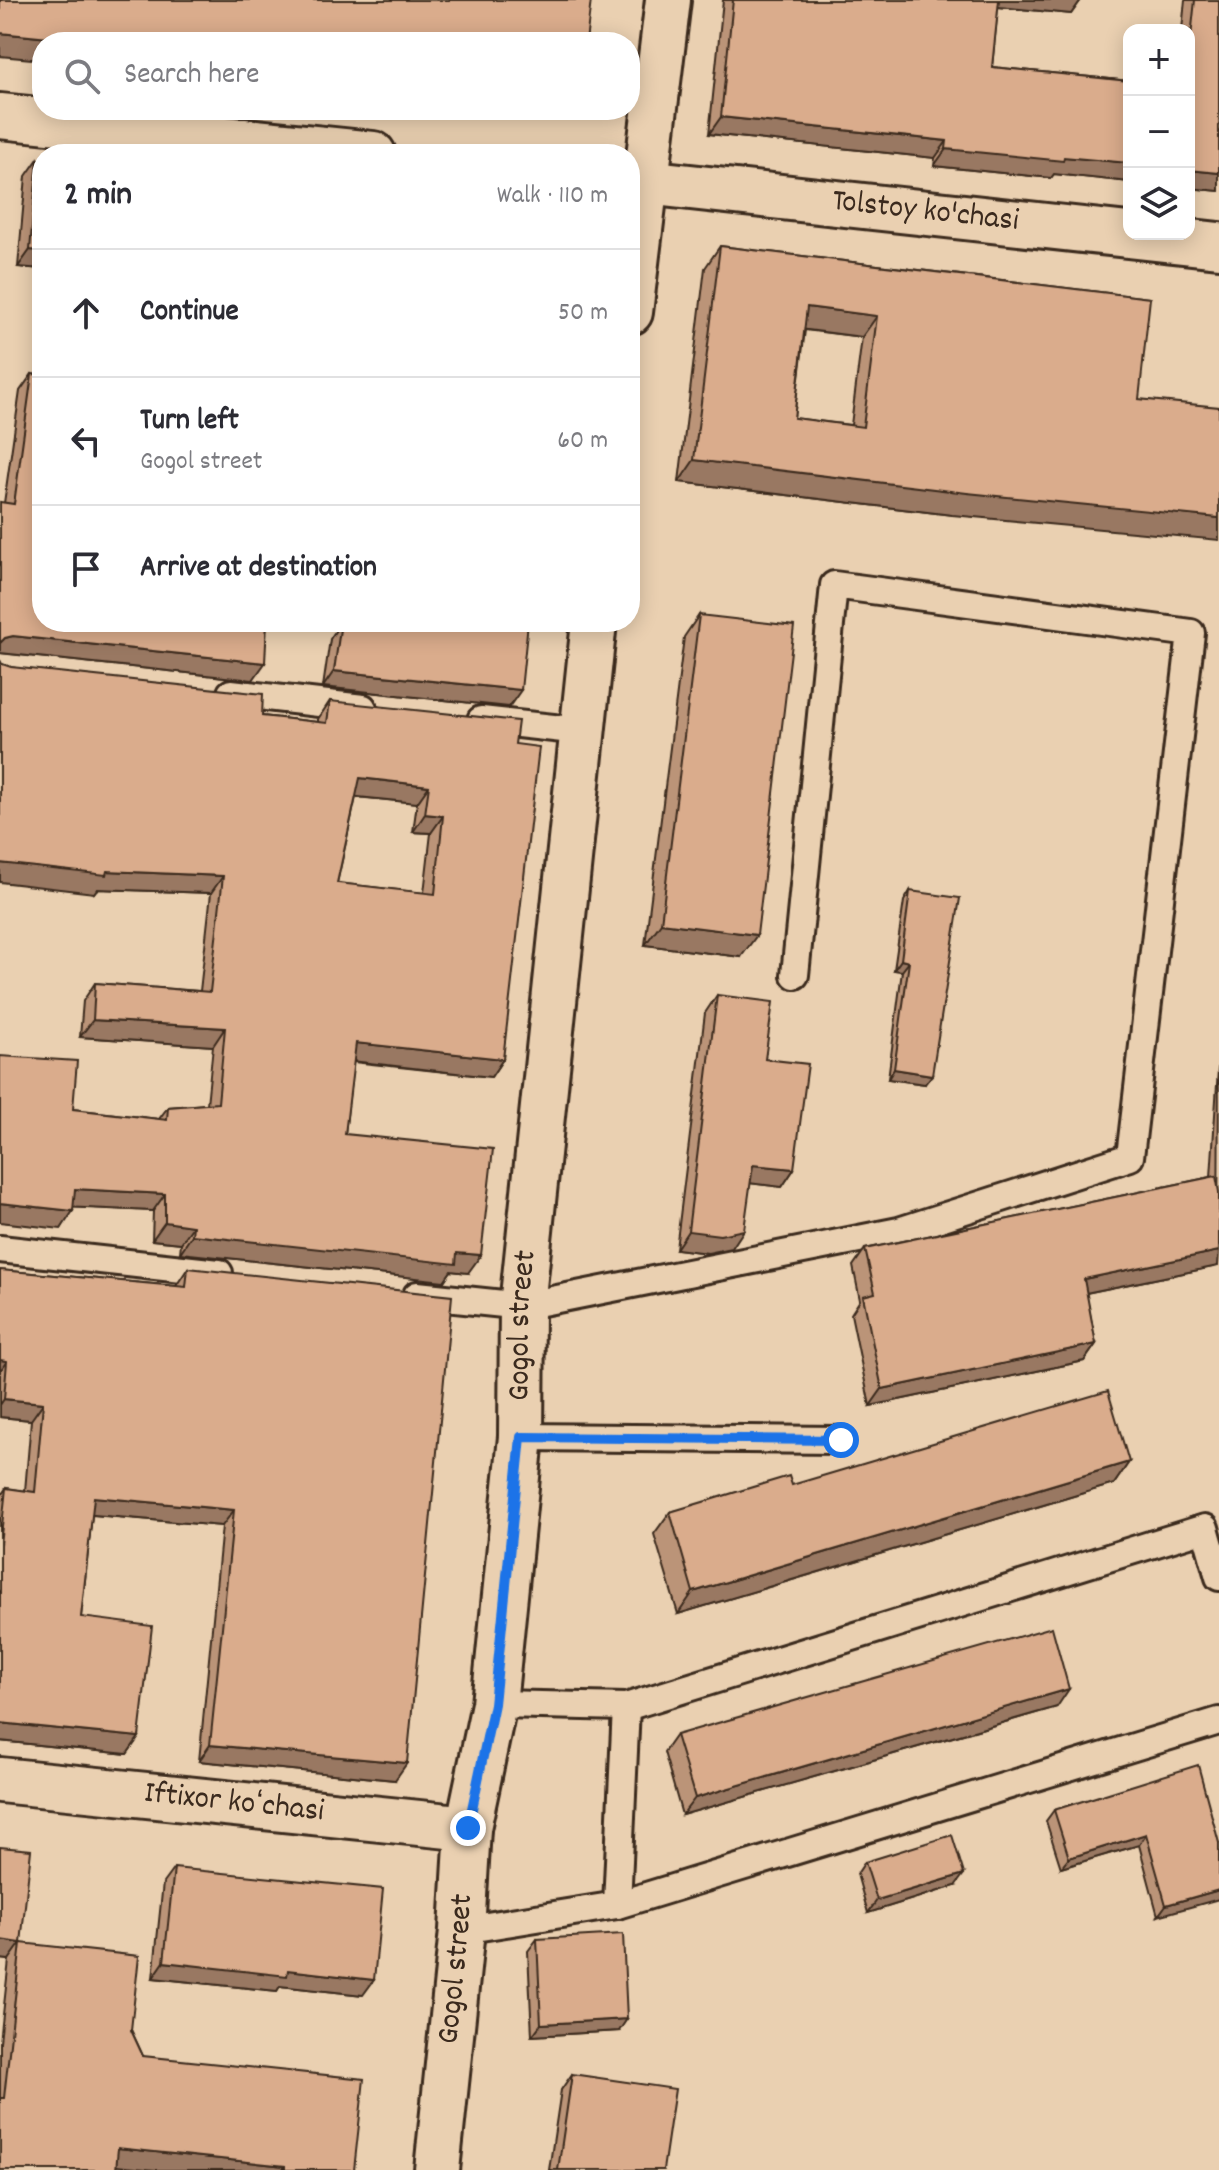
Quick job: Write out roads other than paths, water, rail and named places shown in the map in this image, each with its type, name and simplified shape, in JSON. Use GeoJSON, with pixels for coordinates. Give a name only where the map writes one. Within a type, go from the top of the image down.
{"type":"FeatureCollection","features":[{"type":"Feature","properties":{"kind":"main road"},"geometry":{"type":"LineString","coordinates":[[640,169],[668,0]]}},
{"type":"Feature","properties":{"kind":"main road"},"geometry":{"type":"LineString","coordinates":[[0,116],[32,119]]}},
{"type":"Feature","properties":{"kind":"main road"},"geometry":{"type":"LineString","coordinates":[[39,120],[275,144]]}},
{"type":"Feature","properties":{"kind":"main road","name":"Tolstoy ko'chasi"},"geometry":{"type":"LineString","coordinates":[[640,181],[1219,245]]}},
{"type":"Feature","properties":{"kind":"main road","name":"Gogol street"},"geometry":{"type":"LineString","coordinates":[[437,2170],[462,1930],[468,1828],[494,1704],[521,1437],[522,1306],[593,632]]}},
{"type":"Feature","properties":{"kind":"main road","name":"Iftixor koʻchasi"},"geometry":{"type":"LineString","coordinates":[[0,1780],[468,1828]]}},
{"type":"Feature","properties":{"kind":"lane"},"geometry":{"type":"LineString","coordinates":[[395,1293],[522,1306],[899,1231],[1130,1157],[1191,633],[834,585],[795,975]]}},
{"type":"Feature","properties":{"kind":"lane"},"geometry":{"type":"LineString","coordinates":[[204,691],[393,711]]}},
{"type":"Feature","properties":{"kind":"lane"},"geometry":{"type":"LineString","coordinates":[[456,718],[581,731]]}},
{"type":"Feature","properties":{"kind":"lane"},"geometry":{"type":"LineString","coordinates":[[0,1249],[237,1275]]}},
{"type":"Feature","properties":{"kind":"lane"},"geometry":{"type":"LineString","coordinates":[[521,1437],[841,1440]]}},
{"type":"Feature","properties":{"kind":"lane"},"geometry":{"type":"LineString","coordinates":[[494,1704],[626,1707],[1205,1528],[1219,1577]]}},
{"type":"Feature","properties":{"kind":"lane"},"geometry":{"type":"LineString","coordinates":[[617,1905],[626,1707]]}},
{"type":"Feature","properties":{"kind":"lane"},"geometry":{"type":"LineString","coordinates":[[462,1930],[617,1905],[1219,1721]]}}]}
